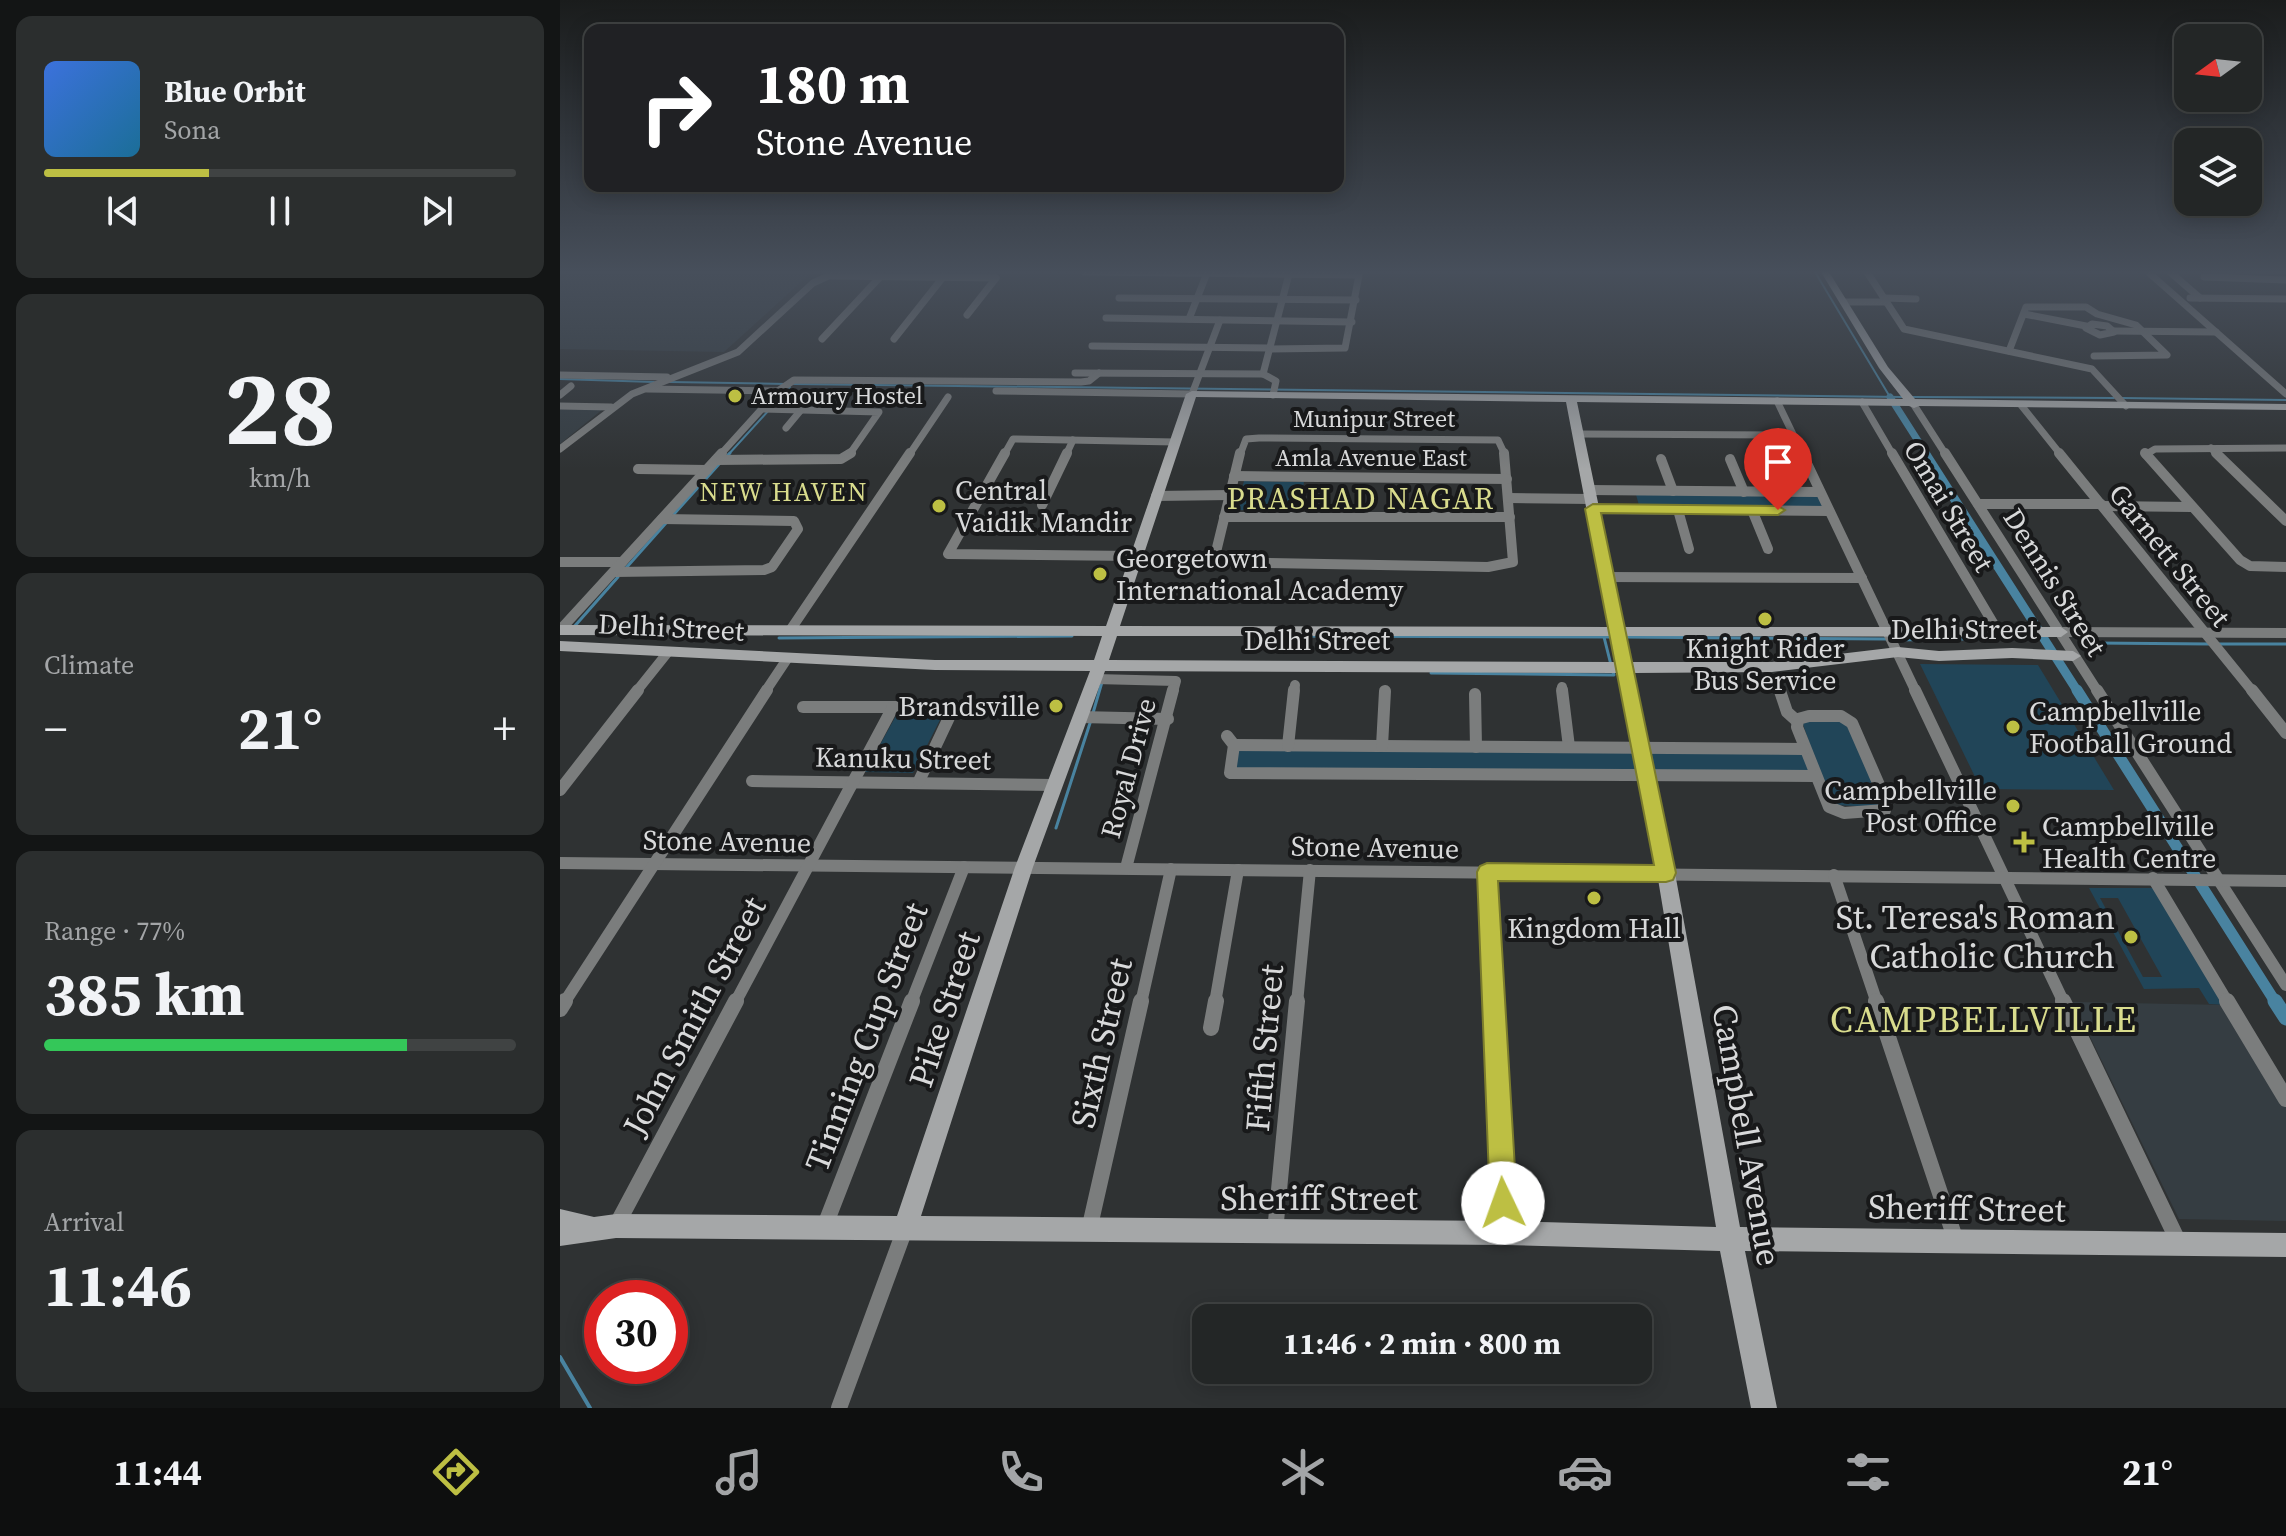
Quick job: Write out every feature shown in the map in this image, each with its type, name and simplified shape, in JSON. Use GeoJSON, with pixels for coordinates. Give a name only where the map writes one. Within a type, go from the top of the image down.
{"type":"FeatureCollection","features":[{"type":"Feature","properties":{"kind":"street"},"geometry":{"type":"LineString","coordinates":[[560,449],[612,407],[647,388],[738,352],[754,338]]}},
{"type":"Feature","properties":{"kind":"street"},"geometry":{"type":"LineString","coordinates":[[1194,389],[1213,338]]}},
{"type":"Feature","properties":{"kind":"street"},"geometry":{"type":"LineString","coordinates":[[1263,374],[1272,338]]}},
{"type":"Feature","properties":{"kind":"street"},"geometry":{"type":"LineString","coordinates":[[1092,346],[1345,348],[1348,338]]}},
{"type":"Feature","properties":{"kind":"street","name":"Dennis Street"},"geometry":{"type":"LineString","coordinates":[[1869,338],[1891,378],[1978,504],[2286,985]]}},
{"type":"Feature","properties":{"kind":"street"},"geometry":{"type":"LineString","coordinates":[[1946,338],[2092,369],[2126,406]]}},
{"type":"Feature","properties":{"kind":"street"},"geometry":{"type":"LineString","coordinates":[[2009,351],[2014,338]]}},
{"type":"Feature","properties":{"kind":"street"},"geometry":{"type":"LineString","coordinates":[[2092,369],[2100,338]]}},
{"type":"Feature","properties":{"kind":"street"},"geometry":{"type":"LineString","coordinates":[[2094,356],[2166,356],[2148,338]]}},
{"type":"Feature","properties":{"kind":"street"},"geometry":{"type":"LineString","coordinates":[[2222,338],[2286,394]]}},
{"type":"Feature","properties":{"kind":"street"},"geometry":{"type":"LineString","coordinates":[[566,630],[622,562],[707,470],[721,460],[769,410],[802,366]]}},
{"type":"Feature","properties":{"kind":"street"},"geometry":{"type":"LineString","coordinates":[[1075,373],[1263,374],[1276,381],[1273,391]]}},
{"type":"Feature","properties":{"kind":"street"},"geometry":{"type":"LineString","coordinates":[[647,388],[1081,382],[1089,381],[1099,373]]}},
{"type":"Feature","properties":{"kind":"street"},"geometry":{"type":"LineString","coordinates":[[560,375],[673,377]]}},
{"type":"Feature","properties":{"kind":"street"},"geometry":{"type":"LineString","coordinates":[[560,395],[571,386]]}},
{"type":"Feature","properties":{"kind":"street"},"geometry":{"type":"LineString","coordinates":[[996,391],[1194,389],[1571,399],[2286,407]]}},
{"type":"Feature","properties":{"kind":"street","name":"Pike Street"},"geometry":{"type":"LineString","coordinates":[[839,1408],[905,1229],[1024,867],[1080,717],[1101,674],[1135,556],[1162,496],[1175,442],[1194,389]]}},
{"type":"Feature","properties":{"kind":"street"},"geometry":{"type":"LineString","coordinates":[[791,629],[948,397]]}},
{"type":"Feature","properties":{"kind":"street","name":"Campbell Avenue"},"geometry":{"type":"LineString","coordinates":[[1571,399],[1666,873],[1730,1240],[1764,1408]]}},
{"type":"Feature","properties":{"kind":"street"},"geometry":{"type":"LineString","coordinates":[[1777,401],[2179,1243]]}},
{"type":"Feature","properties":{"kind":"street","name":"Omai Street"},"geometry":{"type":"LineString","coordinates":[[1862,402],[1999,633]]}},
{"type":"Feature","properties":{"kind":"street","name":"Garnett Street"},"geometry":{"type":"LineString","coordinates":[[2021,405],[2286,733]]}},
{"type":"Feature","properties":{"kind":"street"},"geometry":{"type":"LineString","coordinates":[[560,406],[612,407]]}},
{"type":"Feature","properties":{"kind":"street"},"geometry":{"type":"LineString","coordinates":[[721,460],[822,461],[845,458],[879,412],[769,410]]}},
{"type":"Feature","properties":{"kind":"street"},"geometry":{"type":"LineString","coordinates":[[786,428],[801,410]]}},
{"type":"Feature","properties":{"kind":"street"},"geometry":{"type":"LineString","coordinates":[[1578,434],[1793,435]]}},
{"type":"Feature","properties":{"kind":"street"},"geometry":{"type":"LineString","coordinates":[[1135,556],[948,554],[1013,439],[1175,442]]}},
{"type":"Feature","properties":{"kind":"street","name":"Munipur Street"},"geometry":{"type":"LineString","coordinates":[[1234,476],[1246,439],[1475,439],[1501,442],[1507,479]]}},
{"type":"Feature","properties":{"kind":"street"},"geometry":{"type":"LineString","coordinates":[[1042,505],[1073,440]]}},
{"type":"Feature","properties":{"kind":"street"},"geometry":{"type":"LineString","coordinates":[[2211,448],[2286,521]]}},
{"type":"Feature","properties":{"kind":"street"},"geometry":{"type":"LineString","coordinates":[[2286,448],[2145,451],[2149,461],[2243,563],[2258,567],[2286,567]]}},
{"type":"Feature","properties":{"kind":"street"},"geometry":{"type":"LineString","coordinates":[[1661,459],[1673,491]]}},
{"type":"Feature","properties":{"kind":"street"},"geometry":{"type":"LineString","coordinates":[[1730,459],[1744,492]]}},
{"type":"Feature","properties":{"kind":"street"},"geometry":{"type":"LineString","coordinates":[[638,469],[707,470]]}},
{"type":"Feature","properties":{"kind":"street"},"geometry":{"type":"LineString","coordinates":[[1234,476],[1215,556],[1219,562],[1458,567],[1508,565],[1513,562],[1515,554],[1507,479]]}},
{"type":"Feature","properties":{"kind":"street","name":"Amla Avenue East"},"geometry":{"type":"LineString","coordinates":[[1234,476],[1507,479]]}},
{"type":"Feature","properties":{"kind":"street"},"geometry":{"type":"LineString","coordinates":[[1509,498],[1591,499],[1673,491],[1820,492]]}},
{"type":"Feature","properties":{"kind":"street"},"geometry":{"type":"LineString","coordinates":[[1162,496],[1230,495]]}},
{"type":"Feature","properties":{"kind":"street"},"geometry":{"type":"LineString","coordinates":[[1591,499],[1678,510],[1829,511]]}},
{"type":"Feature","properties":{"kind":"street"},"geometry":{"type":"LineString","coordinates":[[1978,504],[2188,504]]}},
{"type":"Feature","properties":{"kind":"street"},"geometry":{"type":"LineString","coordinates":[[1678,510],[1689,549]]}},
{"type":"Feature","properties":{"kind":"street"},"geometry":{"type":"LineString","coordinates":[[1752,510],[1768,549]]}},
{"type":"Feature","properties":{"kind":"street"},"geometry":{"type":"LineString","coordinates":[[1224,517],[1510,517]]}},
{"type":"Feature","properties":{"kind":"street"},"geometry":{"type":"LineString","coordinates":[[614,572],[764,570],[772,567],[798,529],[794,521],[662,519]]}},
{"type":"Feature","properties":{"kind":"street"},"geometry":{"type":"LineString","coordinates":[[560,562],[622,562]]}},
{"type":"Feature","properties":{"kind":"street"},"geometry":{"type":"LineString","coordinates":[[1606,577],[1862,578]]}},
{"type":"Feature","properties":{"kind":"street","name":"Delhi Street"},"geometry":{"type":"LineString","coordinates":[[566,630],[791,629],[1892,641],[1999,633],[2062,635]]}},
{"type":"Feature","properties":{"kind":"street"},"geometry":{"type":"LineString","coordinates":[[2062,635],[2286,633]]}},
{"type":"Feature","properties":{"kind":"street","name":"Delhi Street"},"geometry":{"type":"LineString","coordinates":[[560,646],[1101,674],[1772,667],[1892,641],[1939,656],[2072,653]]}},
{"type":"Feature","properties":{"kind":"street"},"geometry":{"type":"LineString","coordinates":[[560,790],[668,652]]}},
{"type":"Feature","properties":{"kind":"street"},"geometry":{"type":"LineString","coordinates":[[560,1009],[787,659]]}},
{"type":"Feature","properties":{"kind":"street","name":"Royal Drive"},"geometry":{"type":"LineString","coordinates":[[1101,674],[1176,681],[1126,868]]}},
{"type":"Feature","properties":{"kind":"street"},"geometry":{"type":"LineString","coordinates":[[1288,746],[1295,685]]}},
{"type":"Feature","properties":{"kind":"street"},"geometry":{"type":"LineString","coordinates":[[1562,687],[1569,747]]}},
{"type":"Feature","properties":{"kind":"street"},"geometry":{"type":"LineString","coordinates":[[1382,746],[1385,691]]}},
{"type":"Feature","properties":{"kind":"street"},"geometry":{"type":"LineString","coordinates":[[1780,691],[1788,714],[1797,721],[1804,749],[1825,802],[1832,810],[1874,813],[1886,807],[1864,747],[1850,721],[1829,716],[1804,717],[1797,721]]}},
{"type":"Feature","properties":{"kind":"street"},"geometry":{"type":"LineString","coordinates":[[1475,694],[1476,747]]}},
{"type":"Feature","properties":{"kind":"street"},"geometry":{"type":"LineString","coordinates":[[803,707],[1008,707]]}},
{"type":"Feature","properties":{"kind":"street","name":"John Smith Street"},"geometry":{"type":"LineString","coordinates":[[616,1226],[893,707]]}},
{"type":"Feature","properties":{"kind":"street"},"geometry":{"type":"LineString","coordinates":[[919,781],[954,707]]}},
{"type":"Feature","properties":{"kind":"street"},"geometry":{"type":"LineString","coordinates":[[1080,717],[1168,719]]}},
{"type":"Feature","properties":{"kind":"street"},"geometry":{"type":"LineString","coordinates":[[1804,749],[1288,746],[1230,741],[1230,773],[1815,776]]}},
{"type":"Feature","properties":{"kind":"street","name":"Kanuku Street"},"geometry":{"type":"LineString","coordinates":[[752,781],[1054,785]]}},
{"type":"Feature","properties":{"kind":"street","name":"Stone Avenue"},"geometry":{"type":"LineString","coordinates":[[560,863],[2286,881]]}},
{"type":"Feature","properties":{"kind":"street","name":"Tinning Cup Street"},"geometry":{"type":"LineString","coordinates":[[824,1228],[964,867]]}},
{"type":"Feature","properties":{"kind":"street","name":"Sixth Street"},"geometry":{"type":"LineString","coordinates":[[1089,1230],[1171,869]]}},
{"type":"Feature","properties":{"kind":"street"},"geometry":{"type":"LineString","coordinates":[[1211,1028],[1238,870]]}},
{"type":"Feature","properties":{"kind":"street","name":"Fifth Street"},"geometry":{"type":"LineString","coordinates":[[1275,1232],[1310,870]]}},
{"type":"Feature","properties":{"kind":"street"},"geometry":{"type":"LineString","coordinates":[[1487,872],[1505,1233]]}},
{"type":"Feature","properties":{"kind":"street"},"geometry":{"type":"LineString","coordinates":[[1834,875],[1956,1241]]}},
{"type":"Feature","properties":{"kind":"street"},"geometry":{"type":"LineString","coordinates":[[2153,878],[2286,1099]]}},
{"type":"Feature","properties":{"kind":"street","name":"Sheriff Street"},"geometry":{"type":"LineString","coordinates":[[560,1221],[591,1228]]}},
{"type":"Feature","properties":{"kind":"street","name":"Sheriff Street"},"geometry":{"type":"LineString","coordinates":[[560,1234],[616,1226],[1505,1233],[1730,1240],[2286,1245]]}},
{"type":"Feature","properties":{"kind":"shaded area"},"geometry":{"type":"Polygon","coordinates":[[[560,338],[740,338],[724,352],[560,349],[560,338]]]}},
{"type":"Feature","properties":{"kind":"shaded area"},"geometry":{"type":"Polygon","coordinates":[[[560,409],[603,409],[560,444],[560,409]]]}},
{"type":"Feature","properties":{"kind":"shaded area"},"geometry":{"type":"Polygon","coordinates":[[[1244,481],[1304,482],[1299,511],[1236,510],[1244,481]]]}},
{"type":"Feature","properties":{"kind":"shaded area"},"geometry":{"type":"Polygon","coordinates":[[[1635,491],[1820,492],[1829,511],[1640,509],[1635,491]]]}},
{"type":"Feature","properties":{"kind":"shaded area","name":"Campbellville Football Ground"},"geometry":{"type":"Polygon","coordinates":[[[1920,664],[2038,665],[2114,790],[1981,789],[1920,664]]]}},
{"type":"Feature","properties":{"kind":"shaded area"},"geometry":{"type":"Polygon","coordinates":[[[898,712],[944,712],[913,773],[865,772],[898,712]]]}},
{"type":"Feature","properties":{"kind":"shaded area"},"geometry":{"type":"Polygon","coordinates":[[[1809,720],[1846,722],[1881,803],[1877,807],[1833,805],[1818,771],[1235,770],[1238,748],[1812,751],[1803,724],[1809,720]]]}},
{"type":"Feature","properties":{"kind":"shaded area"},"geometry":{"type":"Polygon","coordinates":[[[2089,888],[2156,888],[2226,1005],[2209,1004],[2199,988],[2144,989],[2089,888]],[[2100,898],[2143,977],[2162,977],[2118,898],[2100,898]]]}},
{"type":"Feature","properties":{"kind":"shaded area"},"geometry":{"type":"Polygon","coordinates":[[[2073,1002],[2226,1005],[2286,1106],[2286,1221],[2179,1219],[2073,1002]]]}},
{"type":"Feature","properties":{"kind":"waterway"},"geometry":{"type":"LineString","coordinates":[[1854,338],[1890,397]]}},
{"type":"Feature","properties":{"kind":"waterway"},"geometry":{"type":"LineString","coordinates":[[560,379],[654,382]]}},
{"type":"Feature","properties":{"kind":"waterway"},"geometry":{"type":"LineString","coordinates":[[670,382],[786,384]]}},
{"type":"Feature","properties":{"kind":"waterway"},"geometry":{"type":"LineString","coordinates":[[794,384],[1890,397]]}},
{"type":"Feature","properties":{"kind":"waterway"},"geometry":{"type":"LineString","coordinates":[[728,455],[790,387]]}},
{"type":"Feature","properties":{"kind":"waterway"},"geometry":{"type":"LineString","coordinates":[[1890,397],[1902,397]]}},
{"type":"Feature","properties":{"kind":"waterway"},"geometry":{"type":"LineString","coordinates":[[1890,397],[1927,455]]}},
{"type":"Feature","properties":{"kind":"waterway"},"geometry":{"type":"LineString","coordinates":[[1910,397],[2114,398]]}},
{"type":"Feature","properties":{"kind":"waterway"},"geometry":{"type":"LineString","coordinates":[[2122,398],[2286,400]]}},
{"type":"Feature","properties":{"kind":"waterway"},"geometry":{"type":"LineString","coordinates":[[1925,453],[2078,692]]}},
{"type":"Feature","properties":{"kind":"waterway"},"geometry":{"type":"LineString","coordinates":[[725,458],[728,455]]}},
{"type":"Feature","properties":{"kind":"waterway"},"geometry":{"type":"LineString","coordinates":[[674,514],[720,463]]}},
{"type":"Feature","properties":{"kind":"waterway"},"geometry":{"type":"LineString","coordinates":[[626,568],[666,523]]}},
{"type":"Feature","properties":{"kind":"waterway"},"geometry":{"type":"LineString","coordinates":[[573,628],[618,577]]}},
{"type":"Feature","properties":{"kind":"waterway"},"geometry":{"type":"LineString","coordinates":[[779,638],[1072,636]]}},
{"type":"Feature","properties":{"kind":"waterway"},"geometry":{"type":"LineString","coordinates":[[1267,636],[1612,637]]}},
{"type":"Feature","properties":{"kind":"waterway"},"geometry":{"type":"LineString","coordinates":[[1604,637],[1611,665]]}},
{"type":"Feature","properties":{"kind":"waterway"},"geometry":{"type":"LineString","coordinates":[[1623,637],[1888,639]]}},
{"type":"Feature","properties":{"kind":"waterway"},"geometry":{"type":"LineString","coordinates":[[1895,640],[2043,638]]}},
{"type":"Feature","properties":{"kind":"waterway"},"geometry":{"type":"LineString","coordinates":[[2095,643],[2211,644]]}},
{"type":"Feature","properties":{"kind":"waterway"},"geometry":{"type":"LineString","coordinates":[[2218,644],[2286,644]]}},
{"type":"Feature","properties":{"kind":"waterway"},"geometry":{"type":"LineString","coordinates":[[1431,673],[1614,675],[1613,672]]}},
{"type":"Feature","properties":{"kind":"waterway"},"geometry":{"type":"LineString","coordinates":[[1093,713],[1102,682]]}},
{"type":"Feature","properties":{"kind":"waterway"},"geometry":{"type":"LineString","coordinates":[[2077,690],[2276,1003]]}},
{"type":"Feature","properties":{"kind":"waterway"},"geometry":{"type":"LineString","coordinates":[[1056,828],[1091,720]]}},
{"type":"Feature","properties":{"kind":"waterway"},"geometry":{"type":"LineString","coordinates":[[2275,1001],[2286,1018]]}},
{"type":"Feature","properties":{"kind":"waterway"},"geometry":{"type":"LineString","coordinates":[[560,1357],[590,1408]]}},
{"type":"Feature","properties":{"kind":"place","name":"Armoury Hostel"},"geometry":{"type":"Point","coordinates":[735,396]}},
{"type":"Feature","properties":{"kind":"place","name":"Central Vaidik Mandir"},"geometry":{"type":"Point","coordinates":[939,506]}},
{"type":"Feature","properties":{"kind":"place","name":"Georgetown International Academy"},"geometry":{"type":"Point","coordinates":[1100,574]}},
{"type":"Feature","properties":{"kind":"place","name":"Knight Rider Bus Service"},"geometry":{"type":"Point","coordinates":[1765,619]}},
{"type":"Feature","properties":{"kind":"place","name":"Brandsville"},"geometry":{"type":"Point","coordinates":[1056,706]}},
{"type":"Feature","properties":{"kind":"place","name":"Campbellville Football Ground"},"geometry":{"type":"Point","coordinates":[2013,727]}},
{"type":"Feature","properties":{"kind":"place","name":"Campbellville Post Office"},"geometry":{"type":"Point","coordinates":[2013,806]}},
{"type":"Feature","properties":{"kind":"place","name":"Campbellville Health Centre"},"geometry":{"type":"Point","coordinates":[2024,842]}},
{"type":"Feature","properties":{"kind":"place","name":"Kingdom Hall"},"geometry":{"type":"Point","coordinates":[1594,898]}},
{"type":"Feature","properties":{"kind":"place","name":"St. Teresa's Roman Catholic Church"},"geometry":{"type":"Point","coordinates":[2131,937]}},
{"type":"Feature","properties":{"kind":"district","name":"NEW HAVEN"},"geometry":{"type":"Point","coordinates":[784,492]}},
{"type":"Feature","properties":{"kind":"district","name":"PRASHAD NAGAR"},"geometry":{"type":"Point","coordinates":[1361,499]}},
{"type":"Feature","properties":{"kind":"district","name":"CAMPBELLVILLE"},"geometry":{"type":"Point","coordinates":[1984,1019]}},
{"type":"Feature","properties":{"kind":"route"},"geometry":{"type":"LineString","coordinates":[[1503,1203],[1487,872],[1666,873],[1593,509],[1778,510]]}}]}
